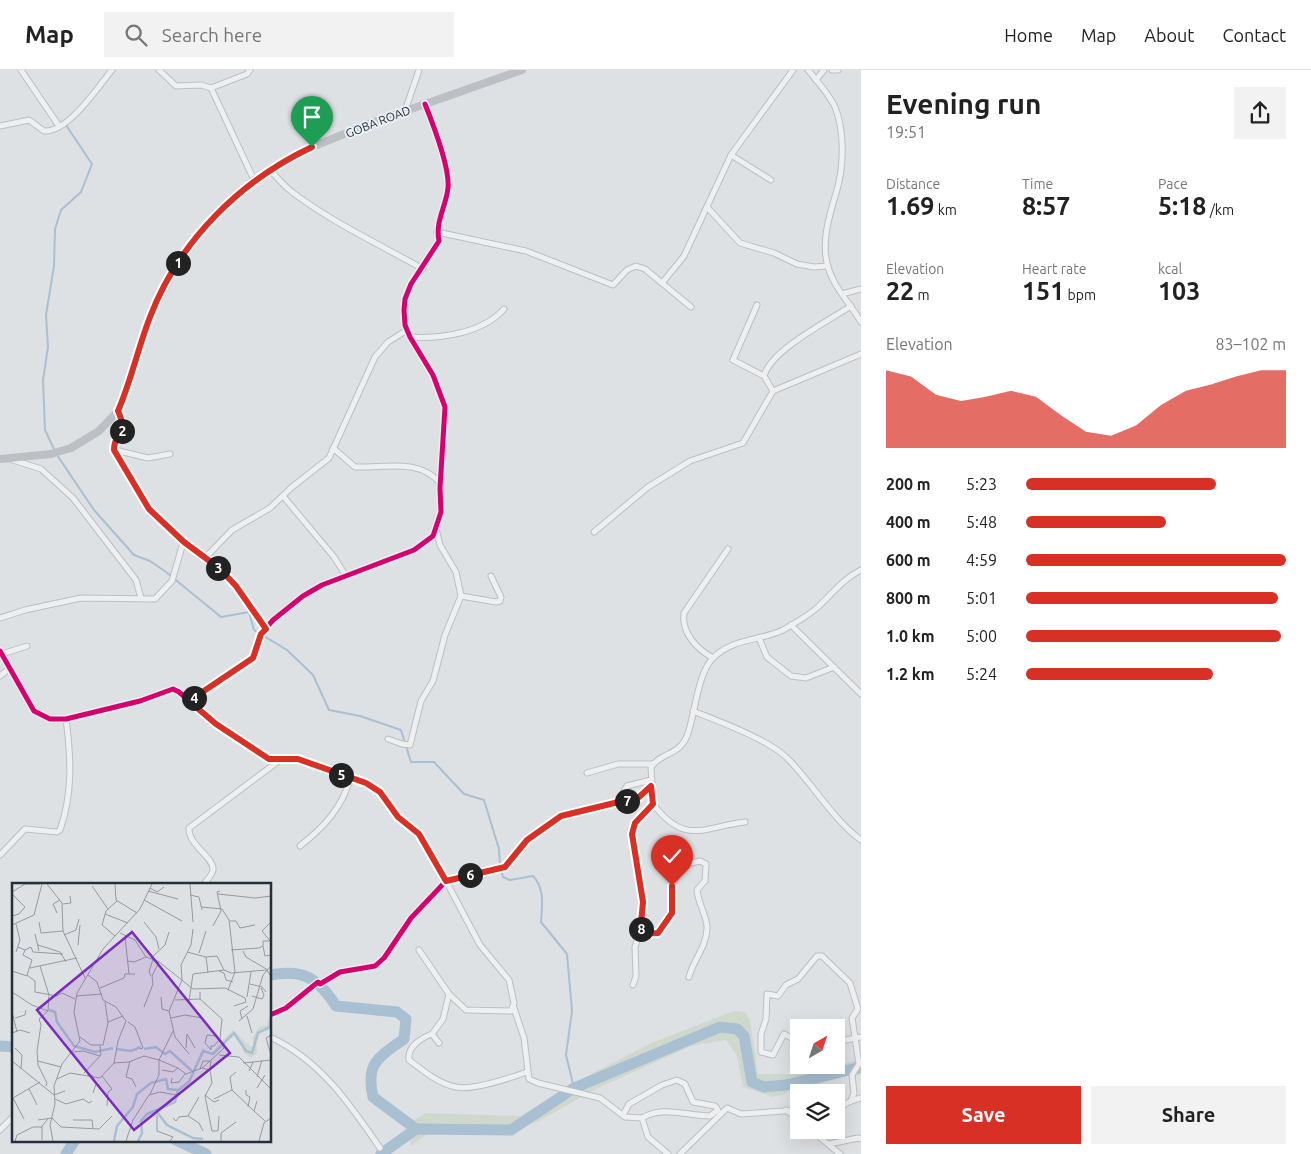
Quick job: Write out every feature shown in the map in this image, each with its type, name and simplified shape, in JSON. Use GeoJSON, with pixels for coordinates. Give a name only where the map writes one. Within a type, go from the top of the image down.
{"type":"FeatureCollection","features":[{"type":"Feature","properties":{"kind":"main road","name":"GOBA ROAD"},"geometry":{"type":"LineString","coordinates":[[0,459],[51,454],[71,448],[99,431],[118,411],[150,315],[174,270],[205,226],[254,180],[312,147],[405,111],[522,70]]}},
{"type":"Feature","properties":{"kind":"street"},"geometry":{"type":"LineString","coordinates":[[21,70],[59,126]]}},
{"type":"Feature","properties":{"kind":"street"},"geometry":{"type":"LineString","coordinates":[[0,126],[30,120],[44,131],[50,131],[74,115],[112,70]]}},
{"type":"Feature","properties":{"kind":"street"},"geometry":{"type":"LineString","coordinates":[[159,70],[176,86],[201,85],[211,88],[247,74],[250,70]]}},
{"type":"Feature","properties":{"kind":"street"},"geometry":{"type":"LineString","coordinates":[[405,111],[419,70]]}},
{"type":"Feature","properties":{"kind":"street"},"geometry":{"type":"LineString","coordinates":[[662,283],[684,256],[697,224],[731,155],[793,70]]}},
{"type":"Feature","properties":{"kind":"street"},"geometry":{"type":"LineString","coordinates":[[808,70],[834,106],[841,135],[839,178],[830,207],[825,241],[828,266],[842,294],[861,322]]}},
{"type":"Feature","properties":{"kind":"street"},"geometry":{"type":"LineString","coordinates":[[816,80],[824,70]]}},
{"type":"Feature","properties":{"kind":"street"},"geometry":{"type":"LineString","coordinates":[[832,70],[838,70]]}},
{"type":"Feature","properties":{"kind":"street"},"geometry":{"type":"LineString","coordinates":[[211,88],[254,180]]}},
{"type":"Feature","properties":{"kind":"street"},"geometry":{"type":"LineString","coordinates":[[189,701],[253,658],[261,634],[272,620],[303,596],[346,576],[414,550],[433,536],[441,512],[440,483],[446,407],[432,375],[410,337],[404,310],[405,300],[417,274],[423,269],[439,241],[437,232],[448,187],[448,178],[425,104]]}},
{"type":"Feature","properties":{"kind":"street"},"geometry":{"type":"LineString","coordinates":[[731,155],[771,180]]}},
{"type":"Feature","properties":{"kind":"street"},"geometry":{"type":"LineString","coordinates":[[270,170],[291,192],[329,219],[381,244],[423,269]]}},
{"type":"Feature","properties":{"kind":"street"},"geometry":{"type":"LineString","coordinates":[[707,207],[740,242],[774,253],[797,264],[814,267],[828,266]]}},
{"type":"Feature","properties":{"kind":"street"},"geometry":{"type":"LineString","coordinates":[[437,232],[526,251],[613,285],[627,270],[636,266],[644,269],[691,307]]}},
{"type":"Feature","properties":{"kind":"street"},"geometry":{"type":"LineString","coordinates":[[842,294],[861,289]]}},
{"type":"Feature","properties":{"kind":"street"},"geometry":{"type":"LineString","coordinates":[[756,305],[733,360],[764,376],[773,391]]}},
{"type":"Feature","properties":{"kind":"street"},"geometry":{"type":"LineString","coordinates":[[764,376],[766,369],[776,356],[851,306]]}},
{"type":"Feature","properties":{"kind":"street"},"geometry":{"type":"LineString","coordinates":[[410,337],[470,332],[496,318],[504,309]]}},
{"type":"Feature","properties":{"kind":"street"},"geometry":{"type":"LineString","coordinates":[[205,558],[232,530],[270,508],[329,458],[375,357],[388,342],[407,330]]}},
{"type":"Feature","properties":{"kind":"street"},"geometry":{"type":"LineString","coordinates":[[594,532],[648,487],[690,461],[743,443],[773,391],[861,354]]}},
{"type":"Feature","properties":{"kind":"street"},"geometry":{"type":"LineString","coordinates":[[118,411],[123,423],[122,430],[114,445],[114,450],[149,509],[184,542],[236,586],[266,629]]}},
{"type":"Feature","properties":{"kind":"street"},"geometry":{"type":"LineString","coordinates":[[333,448],[355,467],[406,466],[424,470],[440,483]]}},
{"type":"Feature","properties":{"kind":"street"},"geometry":{"type":"LineString","coordinates":[[114,450],[139,457],[170,454]]}},
{"type":"Feature","properties":{"kind":"street"},"geometry":{"type":"LineString","coordinates":[[10,459],[41,469],[73,498],[136,580],[141,598]]}},
{"type":"Feature","properties":{"kind":"street"},"geometry":{"type":"LineString","coordinates":[[284,496],[334,557],[346,576]]}},
{"type":"Feature","properties":{"kind":"street"},"geometry":{"type":"LineString","coordinates":[[388,739],[410,745],[421,701],[433,681],[445,635],[462,596],[456,572],[440,545],[436,528]]}},
{"type":"Feature","properties":{"kind":"street"},"geometry":{"type":"LineString","coordinates":[[0,618],[25,610],[81,598],[155,599],[172,581],[184,542]]}},
{"type":"Feature","properties":{"kind":"street"},"geometry":{"type":"LineString","coordinates":[[713,658],[694,643],[686,632],[683,619],[686,609],[728,549]]}},
{"type":"Feature","properties":{"kind":"street"},"geometry":{"type":"LineString","coordinates":[[587,773],[618,764],[653,764],[680,748],[688,734],[707,667],[713,658],[736,643],[759,638],[791,626],[808,615],[842,581],[861,570]]}},
{"type":"Feature","properties":{"kind":"street"},"geometry":{"type":"LineString","coordinates":[[462,596],[496,602],[500,601],[501,597],[491,576]]}},
{"type":"Feature","properties":{"kind":"street"},"geometry":{"type":"LineString","coordinates":[[791,626],[861,694]]}},
{"type":"Feature","properties":{"kind":"street"},"geometry":{"type":"LineString","coordinates":[[759,638],[767,657],[791,676],[806,678],[834,667]]}},
{"type":"Feature","properties":{"kind":"street"},"geometry":{"type":"LineString","coordinates":[[27,646],[1,653],[34,711],[50,719],[66,719],[140,700],[173,689],[216,724],[254,750],[269,759],[280,760]]}},
{"type":"Feature","properties":{"kind":"street"},"geometry":{"type":"LineString","coordinates":[[0,676],[10,668]]}},
{"type":"Feature","properties":{"kind":"street"},"geometry":{"type":"LineString","coordinates":[[693,711],[768,744],[781,753],[802,774],[841,822],[861,840]]}},
{"type":"Feature","properties":{"kind":"street"},"geometry":{"type":"LineString","coordinates":[[0,855],[25,829],[58,832],[60,830],[70,791],[66,719]]}},
{"type":"Feature","properties":{"kind":"street"},"geometry":{"type":"LineString","coordinates":[[205,883],[212,873],[212,864],[192,840],[189,828],[280,760],[286,758],[298,759],[366,783],[380,792],[398,817],[419,834],[480,945],[509,980],[514,1008],[524,1038],[529,1079],[538,1083],[600,1098],[623,1115],[642,1118],[650,1113],[660,1112],[710,1116],[718,1110],[715,1106],[693,1102],[685,1084],[677,1080],[662,1085],[629,1104],[623,1115]]}},
{"type":"Feature","properties":{"kind":"street"},"geometry":{"type":"LineString","coordinates":[[653,764],[650,772],[653,804],[663,817],[673,825],[688,830],[709,831],[745,822]]}},
{"type":"Feature","properties":{"kind":"street"},"geometry":{"type":"LineString","coordinates":[[300,846],[320,830],[330,817],[345,796],[350,778]]}},
{"type":"Feature","properties":{"kind":"street"},"geometry":{"type":"LineString","coordinates":[[625,801],[624,791],[627,786],[651,783]]}},
{"type":"Feature","properties":{"kind":"street"},"geometry":{"type":"LineString","coordinates":[[271,1015],[286,1008],[318,982],[320,984],[340,972],[375,966],[384,958],[418,910],[446,881],[505,867],[527,840],[561,816],[625,801],[642,795],[651,783]]}},
{"type":"Feature","properties":{"kind":"street"},"geometry":{"type":"LineString","coordinates":[[633,985],[636,976],[635,947],[640,934],[643,895],[632,834],[635,823],[653,804]]}},
{"type":"Feature","properties":{"kind":"street"},"geometry":{"type":"LineString","coordinates":[[640,934],[658,933],[672,916],[672,886],[679,871],[686,864],[700,861],[706,864],[705,881],[697,890],[699,906],[707,929],[703,951],[691,970],[689,977]]}},
{"type":"Feature","properties":{"kind":"street"},"geometry":{"type":"LineString","coordinates":[[419,950],[449,994],[470,1011],[506,1012],[514,1008]]}},
{"type":"Feature","properties":{"kind":"street"},"geometry":{"type":"LineString","coordinates":[[790,1037],[784,1034],[773,1055],[766,1055],[761,1052],[761,1034],[766,1019],[767,994],[778,996],[786,986],[798,979],[817,956],[822,956],[850,983],[858,1009],[852,1018],[859,1064],[852,1075],[854,1093],[851,1101]]}},
{"type":"Feature","properties":{"kind":"street"},"geometry":{"type":"LineString","coordinates":[[449,994],[443,1019],[432,1034],[422,1038],[412,1048],[408,1056],[409,1060],[430,1075],[453,1087],[490,1084],[527,1072]]}},
{"type":"Feature","properties":{"kind":"street"},"geometry":{"type":"LineString","coordinates":[[432,1034],[439,1043]]}},
{"type":"Feature","properties":{"kind":"street"},"geometry":{"type":"LineString","coordinates":[[845,1041],[861,1037]]}},
{"type":"Feature","properties":{"kind":"street"},"geometry":{"type":"LineString","coordinates":[[271,1038],[292,1048],[322,1071],[368,1129],[380,1148]]}},
{"type":"Feature","properties":{"kind":"street"},"geometry":{"type":"LineString","coordinates":[[845,1104],[861,1098]]}},
{"type":"Feature","properties":{"kind":"street"},"geometry":{"type":"LineString","coordinates":[[680,1154],[727,1108],[741,1114],[790,1110]]}},
{"type":"Feature","properties":{"kind":"street"},"geometry":{"type":"LineString","coordinates":[[786,1110],[790,1113]]}},
{"type":"Feature","properties":{"kind":"street"},"geometry":{"type":"LineString","coordinates":[[0,1130],[12,1118]]}},
{"type":"Feature","properties":{"kind":"street"},"geometry":{"type":"LineString","coordinates":[[642,1118],[648,1137],[668,1154]]}},
{"type":"Feature","properties":{"kind":"street"},"geometry":{"type":"LineString","coordinates":[[823,1139],[840,1154]]}},
{"type":"Feature","properties":{"kind":"street"},"geometry":{"type":"LineString","coordinates":[[829,1144],[861,1139]]}},
{"type":"Feature","properties":{"kind":"shaded area"},"geometry":{"type":"Polygon","coordinates":[[[734,1011],[745,1012],[750,1020],[758,1074],[845,1074],[845,1063],[861,1059],[861,1075],[846,1076],[818,1084],[790,1084],[790,1092],[773,1097],[743,1087],[737,1056],[726,1040],[691,1046],[594,1090],[539,1121],[503,1135],[431,1131],[411,1146],[410,1123],[426,1113],[520,1116],[591,1074],[654,1042],[734,1011]]]}},
{"type":"Feature","properties":{"kind":"waterway"},"geometry":{"type":"LineString","coordinates":[[55,451],[45,430],[43,380],[48,347],[46,315],[54,266],[55,229],[61,210],[81,192],[92,164],[66,125]]}},
{"type":"Feature","properties":{"kind":"waterway"},"geometry":{"type":"LineString","coordinates":[[57,455],[94,510],[134,555],[150,561],[166,572],[221,617],[249,612],[254,630],[287,650],[313,675],[329,710],[360,716],[401,730],[411,762],[434,762],[464,794],[484,800],[499,849],[500,867],[503,877],[510,880],[533,876],[541,892],[541,922],[567,954],[572,1011],[566,1055],[574,1088]]}},
{"type":"Feature","properties":{"kind":"waterway"},"geometry":{"type":"LineString","coordinates":[[271,975],[292,973],[309,978],[323,988],[336,1006],[397,1012],[406,1019],[404,1039],[387,1051],[376,1062],[371,1076],[371,1085],[373,1097],[416,1129]]}},
{"type":"Feature","properties":{"kind":"waterway"},"geometry":{"type":"LineString","coordinates":[[381,1154],[416,1129],[511,1130],[574,1088],[720,1027],[737,1029],[744,1036],[752,1082],[764,1087],[786,1085],[861,1067]]}},
{"type":"Feature","properties":{"kind":"waterway"},"geometry":{"type":"LineString","coordinates":[[0,1046],[12,1047]]}},
{"type":"Feature","properties":{"kind":"waterway"},"geometry":{"type":"LineString","coordinates":[[66,1154],[74,1142]]}},
{"type":"Feature","properties":{"kind":"waterway"},"geometry":{"type":"LineString","coordinates":[[180,1142],[206,1154]]}},
{"type":"Feature","properties":{"kind":"cycle path"},"geometry":{"type":"LineString","coordinates":[[189,701],[212,688],[253,658],[261,634],[273,620],[303,596],[322,585],[414,550],[433,536],[441,512],[440,488],[445,407],[433,375],[410,337],[405,325],[404,310],[405,299],[411,284],[439,241],[438,227],[448,188],[444,158],[425,104]]}},
{"type":"Feature","properties":{"kind":"cycle path"},"geometry":{"type":"LineString","coordinates":[[0,651],[34,711],[50,719],[66,719],[140,701],[173,689],[216,724],[269,759],[298,759],[366,783],[380,792],[398,817],[419,834],[446,881],[411,918],[384,958],[375,966],[340,972],[320,984],[318,982],[286,1008],[271,1015]]}},
{"type":"Feature","properties":{"kind":"route"},"geometry":{"type":"LineString","coordinates":[[312,147],[292,156],[254,180],[205,226],[188,248],[150,315],[118,411],[123,423],[122,430],[114,445],[114,450],[142,500],[184,542],[219,568],[236,586],[248,607],[266,629],[261,634],[253,658],[212,688],[189,701],[216,724],[269,759],[298,759],[366,783],[380,792],[398,817],[419,834],[429,848],[446,881],[461,876],[483,874],[500,867],[505,867],[527,840],[550,822],[561,816],[639,797],[651,786],[653,804],[637,820],[632,834],[633,849],[638,861],[643,902],[640,934],[650,935],[658,933],[672,916],[671,900],[674,892],[672,886]]}}]}
